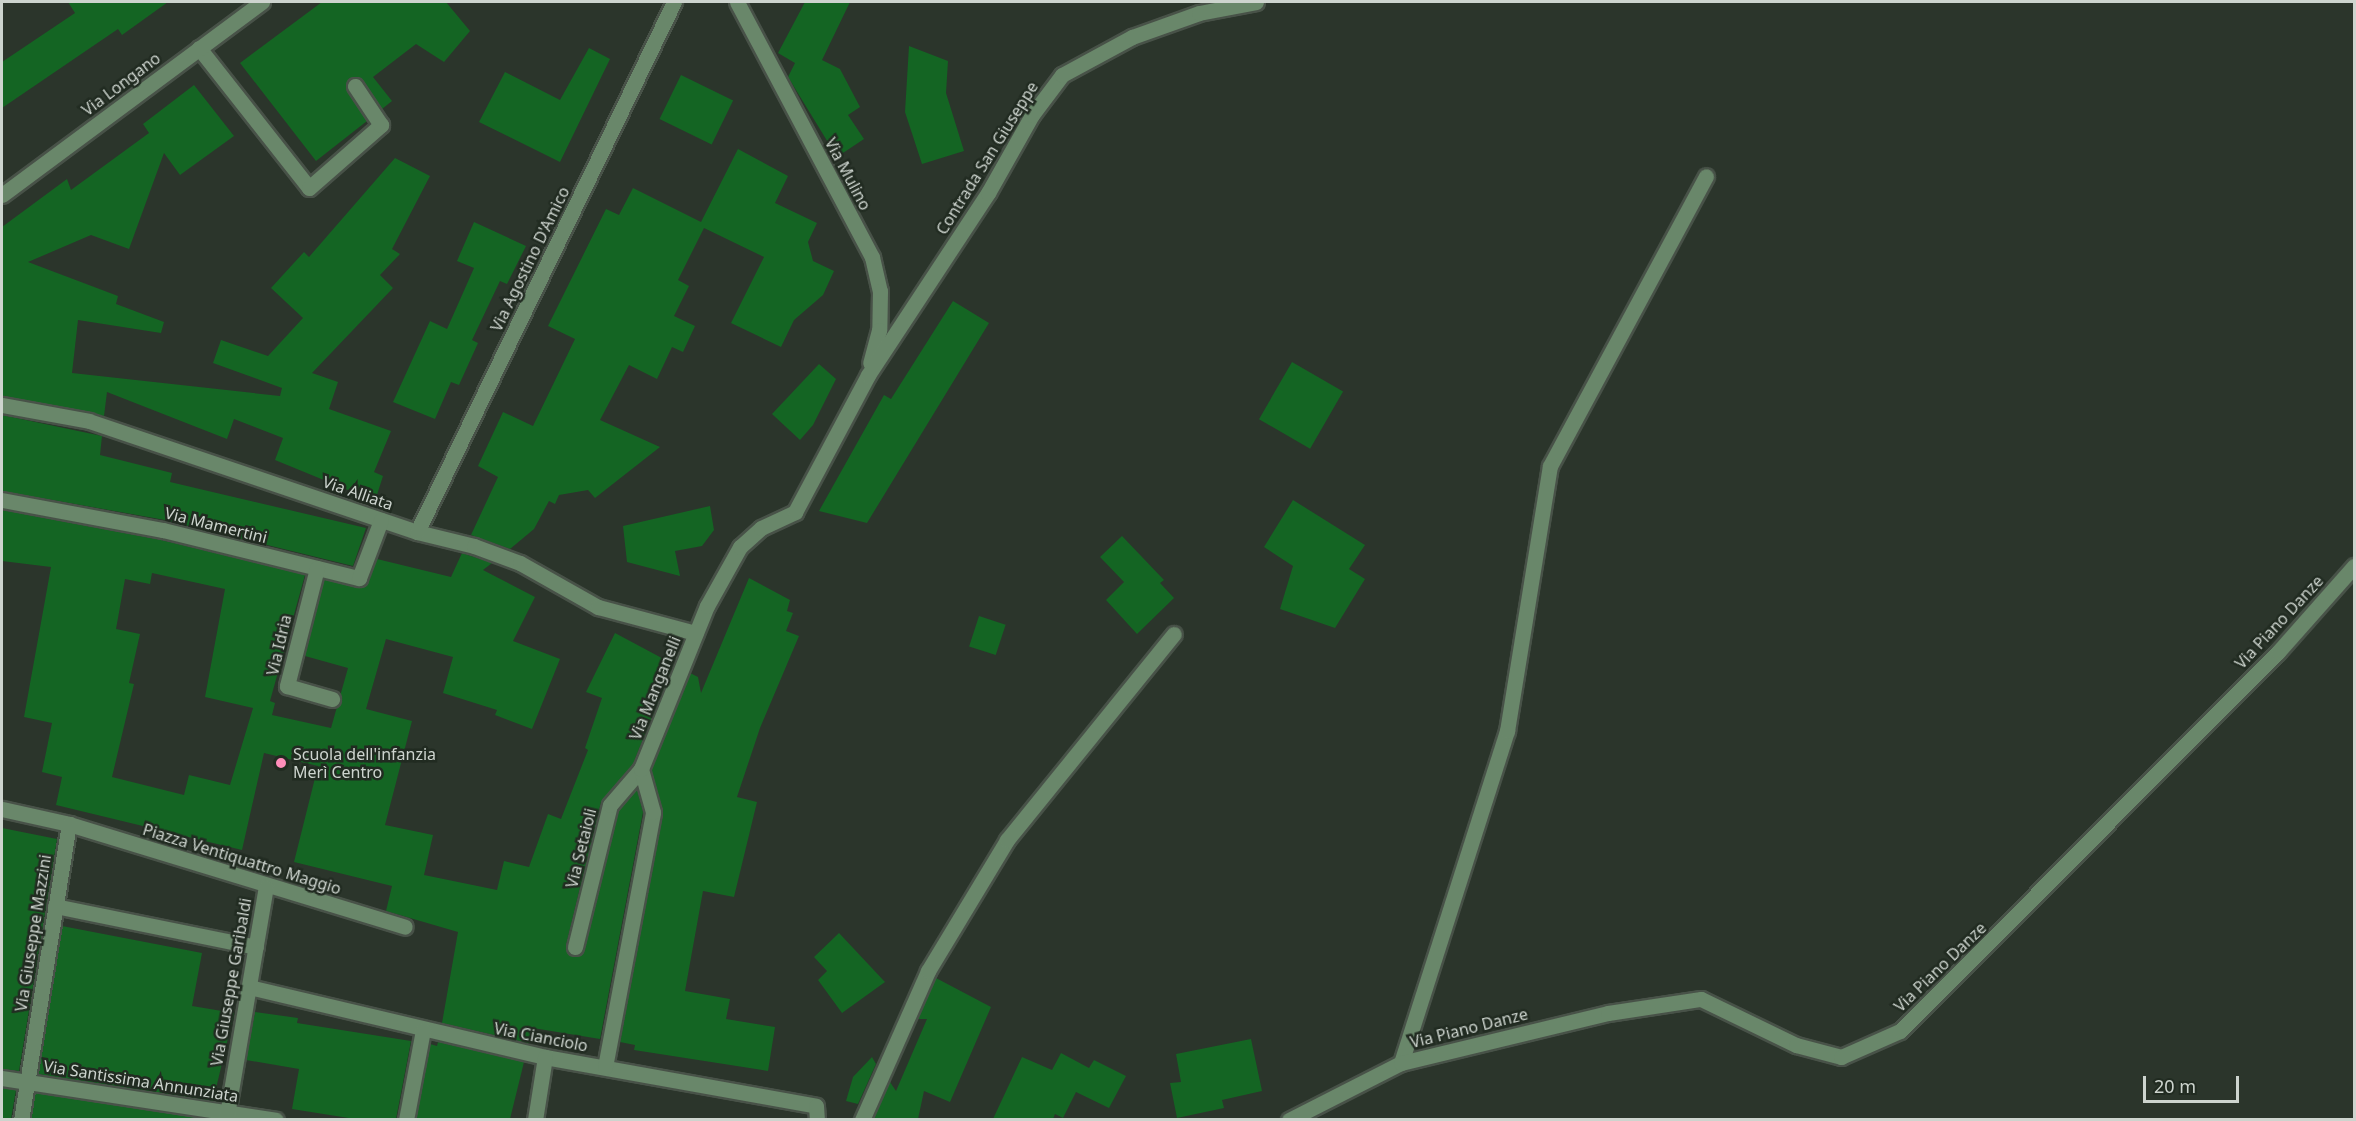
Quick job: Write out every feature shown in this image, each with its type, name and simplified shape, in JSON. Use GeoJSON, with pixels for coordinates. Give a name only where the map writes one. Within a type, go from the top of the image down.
{"type":"FeatureCollection","features":[{"type":"Feature","properties":{"kind":"street","name":"Via Longano"},"geometry":{"type":"LineString","coordinates":[[2,195],[262,2]]}},
{"type":"Feature","properties":{"kind":"street","name":"Via Agostino D'Amico"},"geometry":{"type":"LineString","coordinates":[[417,532],[674,2]]}},
{"type":"Feature","properties":{"kind":"street","name":"Via Mulino"},"geometry":{"type":"LineString","coordinates":[[737,2],[872,257],[880,291],[879,330],[868,375]]}},
{"type":"Feature","properties":{"kind":"street","name":"Contrada San Giuseppe"},"geometry":{"type":"LineString","coordinates":[[868,375],[988,193],[1032,115],[1062,75],[1091,56],[1132,37],[1199,13],[1256,2]]}},
{"type":"Feature","properties":{"kind":"street"},"geometry":{"type":"LineString","coordinates":[[199,48],[309,188],[381,125],[355,86]]}},
{"type":"Feature","properties":{"kind":"street"},"geometry":{"type":"LineString","coordinates":[[1401,1063],[1507,731],[1550,466],[1706,176]]}},
{"type":"Feature","properties":{"kind":"street","name":"Via Manganelli"},"geometry":{"type":"LineString","coordinates":[[641,769],[696,633],[740,547],[761,528],[795,513],[868,375]]}},
{"type":"Feature","properties":{"kind":"street","name":"Via Alliata"},"geometry":{"type":"LineString","coordinates":[[2,405],[89,422],[417,532],[520,563],[598,607],[696,633]]}},
{"type":"Feature","properties":{"kind":"street","name":"Via Mamertini"},"geometry":{"type":"LineString","coordinates":[[2,500],[163,530],[359,578],[381,520]]}},
{"type":"Feature","properties":{"kind":"street","name":"Via Piano Danze"},"geometry":{"type":"LineString","coordinates":[[1289,1119],[1401,1063],[1608,1014],[1701,999],[1796,1045],[1840,1057],[1900,1031],[2278,652],[2355,566]]}},
{"type":"Feature","properties":{"kind":"street","name":"Via Idria"},"geometry":{"type":"LineString","coordinates":[[317,568],[287,687],[332,699]]}},
{"type":"Feature","properties":{"kind":"street"},"geometry":{"type":"LineString","coordinates":[[862,1119],[928,971],[1007,840],[1174,634]]}},
{"type":"Feature","properties":{"kind":"street"},"geometry":{"type":"LineString","coordinates":[[605,1067],[653,812],[641,769]]}},
{"type":"Feature","properties":{"kind":"street","name":"Via Setaioli"},"geometry":{"type":"LineString","coordinates":[[575,947],[610,805],[641,769]]}},
{"type":"Feature","properties":{"kind":"street","name":"Piazza Ventiquattro Maggio"},"geometry":{"type":"LineString","coordinates":[[2,809],[69,824],[266,887],[405,927]]}},
{"type":"Feature","properties":{"kind":"street","name":"Via Giuseppe Mazzini"},"geometry":{"type":"LineString","coordinates":[[21,1119],[69,824]]}},
{"type":"Feature","properties":{"kind":"street","name":"Via Giuseppe Garibaldi"},"geometry":{"type":"LineString","coordinates":[[226,1116],[266,887]]}},
{"type":"Feature","properties":{"kind":"street"},"geometry":{"type":"LineString","coordinates":[[55,906],[256,947]]}},
{"type":"Feature","properties":{"kind":"street","name":"Via Cianciolo"},"geometry":{"type":"LineString","coordinates":[[249,987],[423,1030],[545,1057],[816,1106],[817,1119]]}},
{"type":"Feature","properties":{"kind":"street"},"geometry":{"type":"LineString","coordinates":[[406,1119],[423,1030]]}},
{"type":"Feature","properties":{"kind":"street"},"geometry":{"type":"LineString","coordinates":[[535,1119],[545,1057]]}},
{"type":"Feature","properties":{"kind":"street","name":"Via Santissima Annunziata"},"geometry":{"type":"LineString","coordinates":[[2,1078],[226,1116],[276,1119]]}},
{"type":"Feature","properties":{"kind":"building"},"geometry":{"type":"Polygon","coordinates":[[[68,2],[168,2],[122,35],[118,29],[2,108],[2,62],[75,13],[68,2]]]}},
{"type":"Feature","properties":{"kind":"building"},"geometry":{"type":"Polygon","coordinates":[[[322,2],[446,2],[470,31],[444,62],[416,44],[373,77],[392,101],[382,109],[363,80],[349,78],[347,91],[367,121],[316,161],[240,63],[322,2]]]}},
{"type":"Feature","properties":{"kind":"building"},"geometry":{"type":"Polygon","coordinates":[[[805,2],[850,2],[822,60],[840,69],[860,107],[848,115],[864,139],[837,157],[788,77],[795,63],[778,53],[805,2]]]}},
{"type":"Feature","properties":{"kind":"building"},"geometry":{"type":"Polygon","coordinates":[[[909,46],[948,61],[946,93],[964,151],[922,164],[905,112],[909,46]]]}},
{"type":"Feature","properties":{"kind":"building"},"geometry":{"type":"Polygon","coordinates":[[[589,48],[610,59],[560,162],[479,122],[505,72],[560,100],[589,48]]]}},
{"type":"Feature","properties":{"kind":"building"},"geometry":{"type":"Polygon","coordinates":[[[681,75],[733,100],[712,144],[660,119],[681,75]]]}},
{"type":"Feature","properties":{"kind":"building"},"geometry":{"type":"Polygon","coordinates":[[[194,85],[234,136],[180,175],[164,153],[129,249],[91,235],[28,262],[118,296],[116,304],[164,322],[161,333],[78,320],[72,373],[280,396],[282,388],[213,363],[221,340],[268,356],[303,318],[271,288],[304,252],[309,257],[395,158],[430,176],[392,249],[400,254],[380,275],[393,288],[312,373],[338,382],[329,409],[391,431],[374,472],[383,476],[375,501],[275,460],[283,438],[234,419],[227,439],[107,392],[104,416],[2,396],[2,227],[67,179],[71,190],[149,133],[143,124],[194,85]]]}},
{"type":"Feature","properties":{"kind":"building"},"geometry":{"type":"Polygon","coordinates":[[[738,149],[788,176],[775,203],[817,223],[808,242],[813,261],[834,271],[823,295],[794,320],[781,347],[731,323],[764,257],[704,228],[678,280],[689,286],[674,316],[695,326],[683,352],[672,347],[657,379],[629,365],[600,420],[660,447],[595,498],[588,490],[559,495],[555,504],[549,501],[534,529],[510,549],[471,535],[498,477],[478,466],[503,412],[533,426],[575,339],[548,326],[606,209],[619,215],[633,188],[701,222],[738,149]]]}},
{"type":"Feature","properties":{"kind":"building"},"geometry":{"type":"Polygon","coordinates":[[[474,222],[526,246],[507,284],[500,281],[472,340],[478,343],[459,385],[451,382],[435,419],[393,402],[430,321],[447,329],[474,268],[457,261],[474,222]]]}},
{"type":"Feature","properties":{"kind":"building"},"geometry":{"type":"Polygon","coordinates":[[[953,301],[989,323],[867,523],[819,511],[884,395],[891,399],[953,301]]]}},
{"type":"Feature","properties":{"kind":"building"},"geometry":{"type":"Polygon","coordinates":[[[1292,362],[1343,392],[1310,449],[1259,419],[1292,362]]]}},
{"type":"Feature","properties":{"kind":"building"},"geometry":{"type":"Polygon","coordinates":[[[819,364],[836,379],[813,425],[800,440],[772,414],[819,364]]]}},
{"type":"Feature","properties":{"kind":"building"},"geometry":{"type":"Polygon","coordinates":[[[2,415],[102,436],[100,455],[172,473],[170,482],[366,528],[353,566],[165,520],[2,491],[2,415]]]}},
{"type":"Feature","properties":{"kind":"building"},"geometry":{"type":"Polygon","coordinates":[[[1293,500],[1365,545],[1349,569],[1365,579],[1335,628],[1280,609],[1293,566],[1264,547],[1293,500]]]}},
{"type":"Feature","properties":{"kind":"building"},"geometry":{"type":"Polygon","coordinates":[[[710,506],[714,530],[702,546],[675,551],[680,576],[627,562],[623,526],[710,506]]]}},
{"type":"Feature","properties":{"kind":"building"},"geometry":{"type":"Polygon","coordinates":[[[2,510],[161,540],[305,575],[270,701],[275,703],[272,715],[331,728],[348,668],[305,656],[324,579],[362,587],[377,559],[451,577],[462,553],[492,563],[483,570],[535,597],[513,641],[560,659],[532,729],[495,715],[497,710],[443,693],[453,657],[386,639],[366,709],[412,721],[385,825],[433,835],[424,875],[497,890],[504,861],[529,867],[548,814],[561,819],[588,750],[585,748],[602,698],[586,692],[615,633],[673,664],[633,764],[601,802],[566,945],[572,956],[584,950],[619,810],[637,789],[643,812],[600,1039],[533,1028],[529,1043],[442,1023],[458,932],[386,911],[392,886],[294,862],[318,766],[264,753],[242,850],[56,805],[62,777],[42,772],[52,723],[24,717],[51,567],[2,561],[2,510]],[[152,573],[150,584],[125,579],[116,629],[140,634],[129,683],[134,684],[112,777],[184,795],[189,775],[230,785],[253,708],[205,697],[225,589],[152,573]]]}},
{"type":"Feature","properties":{"kind":"building"},"geometry":{"type":"Polygon","coordinates":[[[1122,536],[1164,580],[1160,583],[1174,598],[1137,634],[1106,600],[1124,582],[1100,557],[1122,536]]]}},
{"type":"Feature","properties":{"kind":"building"},"geometry":{"type":"Polygon","coordinates":[[[749,578],[790,600],[787,611],[793,613],[786,631],[799,636],[760,728],[737,797],[757,802],[734,897],[703,891],[685,991],[730,999],[726,1019],[775,1027],[768,1071],[634,1050],[635,1045],[620,1042],[663,814],[651,770],[690,673],[698,677],[701,693],[749,578]]]}},
{"type":"Feature","properties":{"kind":"building"},"geometry":{"type":"Polygon","coordinates":[[[979,616],[1006,625],[996,655],[969,646],[979,616]]]}},
{"type":"Feature","properties":{"kind":"building"},"geometry":{"type":"Polygon","coordinates":[[[2,828],[57,839],[19,1071],[2,1069],[2,828]]]}},
{"type":"Feature","properties":{"kind":"building"},"geometry":{"type":"Polygon","coordinates":[[[62,926],[202,953],[192,1006],[234,1013],[213,1101],[38,1074],[62,926]]]}},
{"type":"Feature","properties":{"kind":"building"},"geometry":{"type":"Polygon","coordinates":[[[839,933],[885,982],[842,1013],[818,980],[827,971],[814,957],[839,933]]]}},
{"type":"Feature","properties":{"kind":"building"},"geometry":{"type":"Polygon","coordinates":[[[936,978],[991,1007],[950,1102],[924,1091],[918,1119],[873,1119],[890,1082],[896,1091],[927,1019],[917,1019],[936,978]]]}},
{"type":"Feature","properties":{"kind":"building"},"geometry":{"type":"Polygon","coordinates":[[[255,1012],[298,1018],[297,1023],[411,1041],[396,1119],[355,1119],[292,1109],[299,1069],[246,1060],[255,1012]]]}},
{"type":"Feature","properties":{"kind":"building"},"geometry":{"type":"Polygon","coordinates":[[[1251,1039],[1262,1091],[1222,1100],[1224,1108],[1177,1118],[1170,1083],[1181,1082],[1176,1054],[1251,1039]]]}},
{"type":"Feature","properties":{"kind":"building"},"geometry":{"type":"Polygon","coordinates":[[[438,1042],[524,1062],[510,1119],[416,1119],[430,1044],[437,1046],[438,1042]]]}},
{"type":"Feature","properties":{"kind":"building"},"geometry":{"type":"Polygon","coordinates":[[[1061,1053],[1089,1068],[1094,1060],[1126,1076],[1109,1108],[1076,1092],[1063,1118],[1055,1114],[1053,1119],[993,1119],[1022,1057],[1052,1070],[1061,1053]]]}},
{"type":"Feature","properties":{"kind":"building"},"geometry":{"type":"Polygon","coordinates":[[[872,1057],[876,1064],[858,1104],[846,1101],[853,1077],[872,1057]]]}},
{"type":"Feature","properties":{"kind":"building"},"geometry":{"type":"Polygon","coordinates":[[[2,1088],[16,1090],[11,1119],[2,1119],[2,1088]]]}},
{"type":"Feature","properties":{"kind":"building"},"geometry":{"type":"Polygon","coordinates":[[[35,1093],[208,1119],[31,1119],[35,1093]]]}},
{"type":"Feature","properties":{"kind":"place","name":"Scuola dell'infanzia Merì Centro"},"geometry":{"type":"Point","coordinates":[281,763]}}]}
